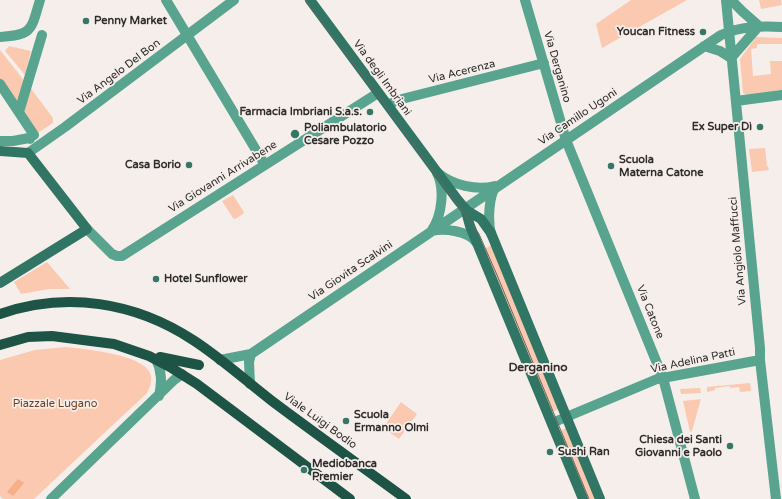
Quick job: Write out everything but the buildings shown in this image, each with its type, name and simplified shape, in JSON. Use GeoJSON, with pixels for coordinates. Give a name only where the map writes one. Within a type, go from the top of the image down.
{"type":"FeatureCollection","features":[{"type":"Feature","properties":{"kind":"main road"},"geometry":{"type":"LineString","coordinates":[[0,314],[28,305],[49,302],[79,302],[110,306],[140,314],[172,327],[220,360]]}},
{"type":"Feature","properties":{"kind":"main road"},"geometry":{"type":"LineString","coordinates":[[0,345],[28,337],[52,336],[102,342],[199,366]]}},
{"type":"Feature","properties":{"kind":"main road"},"geometry":{"type":"LineString","coordinates":[[134,350],[156,359],[182,374],[350,499]]}},
{"type":"Feature","properties":{"kind":"main road"},"geometry":{"type":"LineString","coordinates":[[182,374],[199,366],[220,360]]}},
{"type":"Feature","properties":{"kind":"main road","name":"Viale Luigi Bodio"},"geometry":{"type":"LineString","coordinates":[[220,360],[250,384],[406,499]]}},
{"type":"Feature","properties":{"kind":"street"},"geometry":{"type":"LineString","coordinates":[[0,37],[19,36],[29,30],[33,25],[40,0]]}},
{"type":"Feature","properties":{"kind":"street"},"geometry":{"type":"LineString","coordinates":[[166,0],[265,165]]}},
{"type":"Feature","properties":{"kind":"street","name":"Via Angelo Del Bon"},"geometry":{"type":"LineString","coordinates":[[28,153],[234,0]]}},
{"type":"Feature","properties":{"kind":"street","name":"Via degli Imbriani"},"geometry":{"type":"LineString","coordinates":[[310,0],[435,169],[465,208],[481,219],[492,237]]}},
{"type":"Feature","properties":{"kind":"street","name":"Via Derganino"},"geometry":{"type":"LineString","coordinates":[[525,0],[566,140]]}},
{"type":"Feature","properties":{"kind":"street","name":"Via Angiolo Maffucci"},"geometry":{"type":"LineString","coordinates":[[726,0],[760,360],[776,499]]}},
{"type":"Feature","properties":{"kind":"street"},"geometry":{"type":"LineString","coordinates":[[704,46],[720,51],[731,58],[759,26],[742,12],[731,0]]}},
{"type":"Feature","properties":{"kind":"street","name":"Via Camillo Ugoni"},"geometry":{"type":"LineString","coordinates":[[465,208],[721,34],[739,28],[759,26],[782,27]]}},
{"type":"Feature","properties":{"kind":"street"},"geometry":{"type":"LineString","coordinates":[[19,112],[42,35]]}},
{"type":"Feature","properties":{"kind":"street","name":"Via Acerenza"},"geometry":{"type":"LineString","coordinates":[[388,106],[398,100],[544,63]]}},
{"type":"Feature","properties":{"kind":"street"},"geometry":{"type":"LineString","coordinates":[[0,84],[34,135],[29,139],[0,141]]}},
{"type":"Feature","properties":{"kind":"street","name":"Via Giovanni Arrivabene"},"geometry":{"type":"LineString","coordinates":[[87,230],[112,254],[122,256],[378,93]]}},
{"type":"Feature","properties":{"kind":"street"},"geometry":{"type":"LineString","coordinates":[[736,101],[782,95]]}},
{"type":"Feature","properties":{"kind":"street","name":"Via Catone"},"geometry":{"type":"LineString","coordinates":[[566,140],[664,378],[695,499]]}},
{"type":"Feature","properties":{"kind":"street"},"geometry":{"type":"LineString","coordinates":[[0,283],[87,230],[28,153],[20,151],[3,153]]}},
{"type":"Feature","properties":{"kind":"street","name":"Via degli Imbriani"},"geometry":{"type":"LineString","coordinates":[[435,169],[447,179],[466,186],[486,188],[498,185]]}},
{"type":"Feature","properties":{"kind":"street","name":"Via degli Imbriani"},"geometry":{"type":"LineString","coordinates":[[430,232],[436,222],[441,196],[440,180],[435,169]]}},
{"type":"Feature","properties":{"kind":"street","name":"Via degli Imbriani"},"geometry":{"type":"LineString","coordinates":[[498,185],[493,191],[490,211],[489,225],[492,237],[600,499]]}},
{"type":"Feature","properties":{"kind":"street","name":"Via degli Imbriani"},"geometry":{"type":"LineString","coordinates":[[465,208],[468,222],[476,242],[583,499]]}},
{"type":"Feature","properties":{"kind":"street","name":"Via Giovita Scalvini"},"geometry":{"type":"LineString","coordinates":[[220,360],[251,354],[465,208]]}},
{"type":"Feature","properties":{"kind":"street"},"geometry":{"type":"LineString","coordinates":[[430,232],[438,230],[457,232],[470,236],[476,242]]}},
{"type":"Feature","properties":{"kind":"street"},"geometry":{"type":"LineString","coordinates":[[250,384],[249,362],[251,354]]}},
{"type":"Feature","properties":{"kind":"street"},"geometry":{"type":"LineString","coordinates":[[156,359],[161,374],[161,388],[158,396]]}},
{"type":"Feature","properties":{"kind":"street","name":"Via Adelina Patti"},"geometry":{"type":"LineString","coordinates":[[567,417],[657,379],[760,360]]}},
{"type":"Feature","properties":{"kind":"street"},"geometry":{"type":"LineString","coordinates":[[51,499],[182,374]]}},
{"type":"Feature","properties":{"kind":"street"},"geometry":{"type":"LineString","coordinates":[[552,423],[567,417]]}},
{"type":"Feature","properties":{"kind":"green space"},"geometry":{"type":"Polygon","coordinates":[[[631,0],[687,0],[602,48],[596,24],[631,0]]]}},
{"type":"Feature","properties":{"kind":"green space"},"geometry":{"type":"Polygon","coordinates":[[[759,0],[781,0],[782,5],[761,9],[759,0]]]}},
{"type":"Feature","properties":{"kind":"green space"},"geometry":{"type":"Polygon","coordinates":[[[756,37],[782,38],[782,44],[757,44],[757,48],[751,49],[753,76],[771,74],[770,61],[782,61],[782,90],[747,95],[743,93],[740,59],[756,37]]]}},
{"type":"Feature","properties":{"kind":"green space"},"geometry":{"type":"Polygon","coordinates":[[[9,46],[31,51],[25,75],[5,51],[9,46]]]}},
{"type":"Feature","properties":{"kind":"green space"},"geometry":{"type":"Polygon","coordinates":[[[0,50],[26,83],[19,110],[0,80],[0,50]]]}},
{"type":"Feature","properties":{"kind":"green space"},"geometry":{"type":"Polygon","coordinates":[[[29,86],[53,118],[53,123],[36,134],[22,112],[29,86]]]}},
{"type":"Feature","properties":{"kind":"green space"},"geometry":{"type":"Polygon","coordinates":[[[765,148],[767,166],[769,170],[752,172],[749,149],[765,148]]]}},
{"type":"Feature","properties":{"kind":"green space"},"geometry":{"type":"Polygon","coordinates":[[[233,195],[244,212],[235,219],[222,201],[233,195]]]}},
{"type":"Feature","properties":{"kind":"green space"},"geometry":{"type":"Polygon","coordinates":[[[492,245],[559,409],[552,412],[484,249],[492,245]]]}},
{"type":"Feature","properties":{"kind":"green space"},"geometry":{"type":"Polygon","coordinates":[[[47,262],[70,289],[49,289],[21,294],[14,282],[47,262]]]}},
{"type":"Feature","properties":{"kind":"green space","name":"Piazzale Lugano"},"geometry":{"type":"Polygon","coordinates":[[[66,347],[99,351],[126,357],[138,362],[146,368],[151,375],[149,389],[147,393],[34,499],[3,499],[0,496],[0,360],[35,350],[66,347]]]}},
{"type":"Feature","properties":{"kind":"green space"},"geometry":{"type":"Polygon","coordinates":[[[750,383],[751,391],[740,392],[739,387],[730,388],[730,386],[715,388],[715,390],[707,392],[707,387],[750,383]]]}},
{"type":"Feature","properties":{"kind":"green space"},"geometry":{"type":"Polygon","coordinates":[[[700,388],[701,393],[681,394],[680,389],[700,388]]]}},
{"type":"Feature","properties":{"kind":"green space"},"geometry":{"type":"Polygon","coordinates":[[[701,399],[692,431],[690,432],[683,401],[701,399]]]}},
{"type":"Feature","properties":{"kind":"green space"},"geometry":{"type":"Polygon","coordinates":[[[401,402],[417,414],[399,439],[383,428],[401,402]]]}},
{"type":"Feature","properties":{"kind":"green space"},"geometry":{"type":"Polygon","coordinates":[[[566,428],[597,499],[587,499],[560,431],[566,428]]]}},
{"type":"Feature","properties":{"kind":"shaded area"},"geometry":{"type":"Polygon","coordinates":[[[18,479],[24,483],[13,496],[7,492],[18,479]]]}},
{"type":"Feature","properties":{"kind":"tram line"},"geometry":{"type":"LineString","coordinates":[[305,0],[377,94],[479,234],[589,499]]}},
{"type":"Feature","properties":{"kind":"place","name":"Penny Market"},"geometry":{"type":"Point","coordinates":[86,21]}},
{"type":"Feature","properties":{"kind":"place","name":"Youcan Fitness"},"geometry":{"type":"Point","coordinates":[703,32]}},
{"type":"Feature","properties":{"kind":"place","name":"Farmacia Imbriani S.a.s."},"geometry":{"type":"Point","coordinates":[370,112]}},
{"type":"Feature","properties":{"kind":"place","name":"Ex Super Dì"},"geometry":{"type":"Point","coordinates":[760,127]}},
{"type":"Feature","properties":{"kind":"place","name":"Poliambulatorio Cesare Pozzo"},"geometry":{"type":"Point","coordinates":[295,134]}},
{"type":"Feature","properties":{"kind":"place","name":"Casa Borio"},"geometry":{"type":"Point","coordinates":[189,165]}},
{"type":"Feature","properties":{"kind":"place","name":"Scuola Materna Catone"},"geometry":{"type":"Point","coordinates":[611,166]}},
{"type":"Feature","properties":{"kind":"place","name":"Hotel Sunflower"},"geometry":{"type":"Point","coordinates":[156,279]}},
{"type":"Feature","properties":{"kind":"place","name":"Scuola Ermanno Olmi"},"geometry":{"type":"Point","coordinates":[346,421]}},
{"type":"Feature","properties":{"kind":"place","name":"Chiesa dei Santi Giovanni e Paolo"},"geometry":{"type":"Point","coordinates":[730,446]}},
{"type":"Feature","properties":{"kind":"place","name":"Sushi Ran"},"geometry":{"type":"Point","coordinates":[550,452]}},
{"type":"Feature","properties":{"kind":"place","name":"Mediobanca Premier"},"geometry":{"type":"Point","coordinates":[304,470]}},
{"type":"Feature","properties":{"kind":"district","name":"Derganino"},"geometry":{"type":"Point","coordinates":[538,368]}}]}
